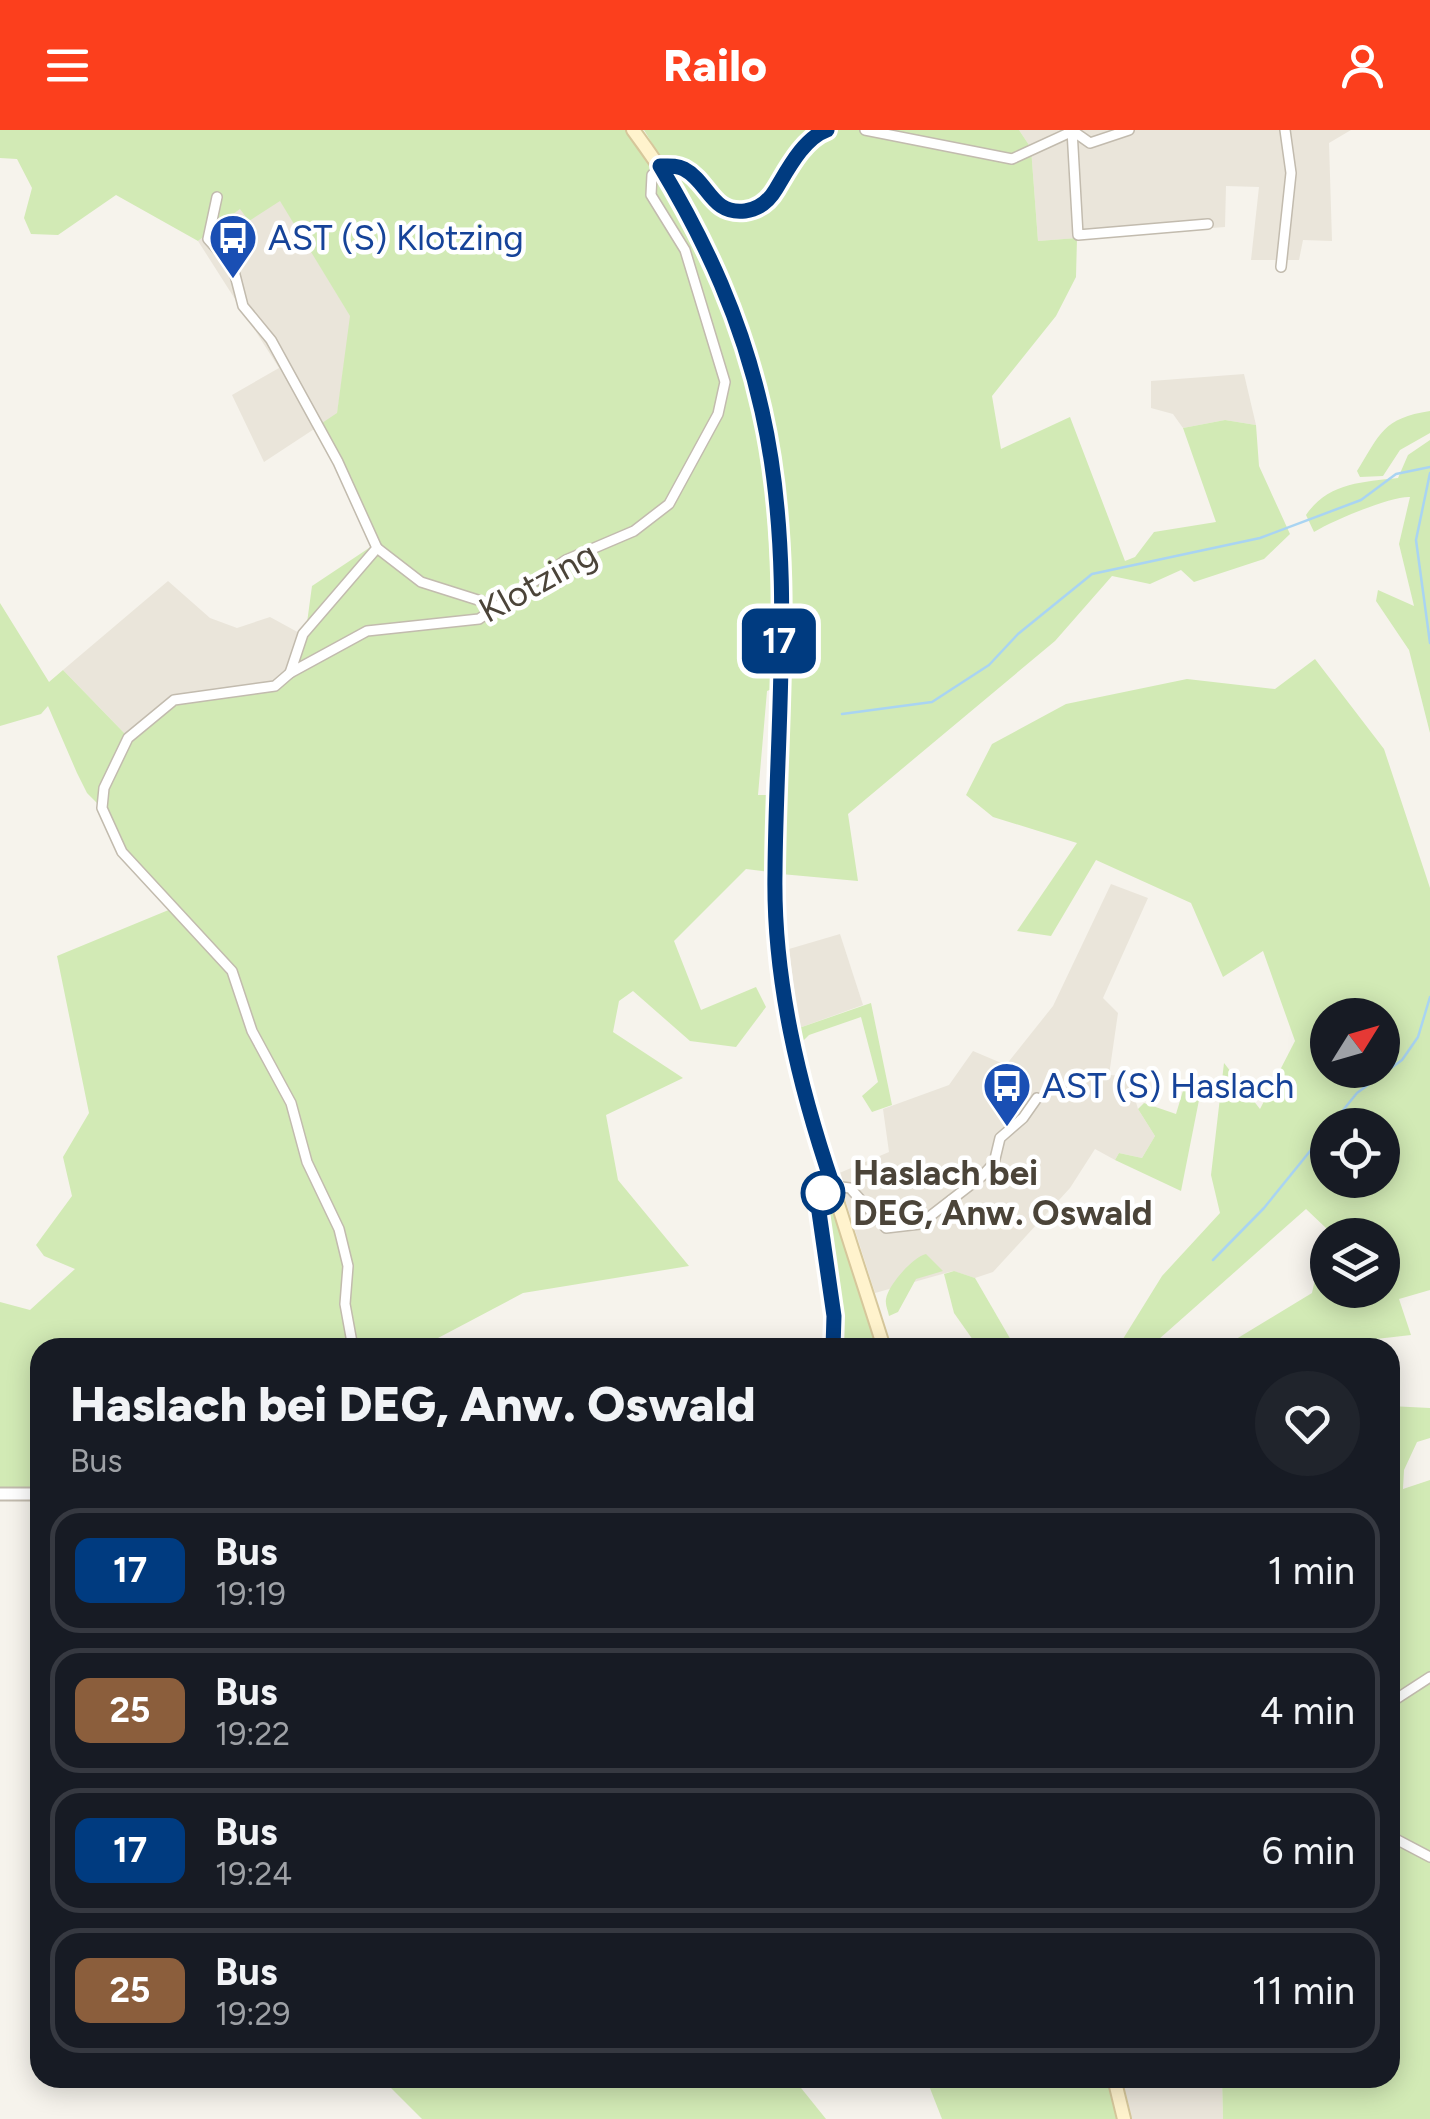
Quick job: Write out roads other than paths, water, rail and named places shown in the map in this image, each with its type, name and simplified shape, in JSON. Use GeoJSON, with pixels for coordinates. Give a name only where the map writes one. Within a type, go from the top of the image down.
{"type":"FeatureCollection","features":[{"type":"Feature","properties":{"kind":"main road"},"geometry":{"type":"LineString","coordinates":[[633,130],[660,166],[716,265],[747,350],[763,413],[781,557],[774,873],[780,952],[793,1047],[881,1338]]}},
{"type":"Feature","properties":{"kind":"main road"},"geometry":{"type":"LineString","coordinates":[[1116,2088],[1124,2119]]}},
{"type":"Feature","properties":{"kind":"street"},"geometry":{"type":"LineString","coordinates":[[660,166],[680,166],[710,199],[728,212],[756,210],[770,199],[807,144],[827,130]]}},
{"type":"Feature","properties":{"kind":"street"},"geometry":{"type":"LineString","coordinates":[[864,130],[1012,160],[1072,131]]}},
{"type":"Feature","properties":{"kind":"street"},"geometry":{"type":"LineString","coordinates":[[1072,131],[1090,143],[1129,130]]}},
{"type":"Feature","properties":{"kind":"street"},"geometry":{"type":"LineString","coordinates":[[1280,268],[1291,172],[1286,130]]}},
{"type":"Feature","properties":{"kind":"street"},"geometry":{"type":"LineString","coordinates":[[1072,131],[1078,235],[1208,224]]}},
{"type":"Feature","properties":{"kind":"street","name":"Klotzing"},"geometry":{"type":"LineString","coordinates":[[351,1338],[344,1304],[348,1266],[339,1228],[307,1162],[291,1103],[252,1031],[232,970],[122,852],[102,808],[118,752],[128,738],[174,700],[275,686],[290,673],[367,631],[460,623],[500,607],[566,560],[634,531],[669,504],[724,401],[725,382],[685,250],[651,195],[652,175],[660,166]]}},
{"type":"Feature","properties":{"kind":"street"},"geometry":{"type":"LineString","coordinates":[[217,197],[208,239],[233,267],[244,306],[271,340],[338,462],[377,548],[421,582],[500,607]]}},
{"type":"Feature","properties":{"kind":"street"},"geometry":{"type":"LineString","coordinates":[[290,673],[304,634],[377,548]]}},
{"type":"Feature","properties":{"kind":"street"},"geometry":{"type":"LineString","coordinates":[[833,1338],[834,1316],[818,1205],[823,1193],[833,1186],[850,1188],[886,1228],[920,1224],[990,1168],[1000,1138],[1023,1118],[1037,1098]]}},
{"type":"Feature","properties":{"kind":"street"},"geometry":{"type":"LineString","coordinates":[[0,1494],[30,1494]]}},
{"type":"Feature","properties":{"kind":"street"},"geometry":{"type":"LineString","coordinates":[[1400,1696],[1430,1677]]}},
{"type":"Feature","properties":{"kind":"street"},"geometry":{"type":"LineString","coordinates":[[1400,1841],[1430,1857]]}},
{"type":"Feature","properties":{"kind":"waterway"},"geometry":{"type":"LineString","coordinates":[[842,714],[932,702],[989,665],[1018,634],[1092,574],[1260,538],[1361,500],[1396,474],[1430,467]]}},
{"type":"Feature","properties":{"kind":"waterway"},"geometry":{"type":"LineString","coordinates":[[1430,473],[1416,540],[1430,643]]}},
{"type":"Feature","properties":{"kind":"waterway"},"geometry":{"type":"LineString","coordinates":[[1345,1108],[1357,1093],[1402,1060],[1418,1037],[1430,997]]}},
{"type":"Feature","properties":{"kind":"waterway"},"geometry":{"type":"LineString","coordinates":[[1213,1260],[1264,1208],[1310,1151]]}},
{"type":"Feature","properties":{"kind":"place","name":"AST (S) Klotzing"},"geometry":{"type":"Point","coordinates":[233,280]}},
{"type":"Feature","properties":{"kind":"place","name":"AST (S) Haslach"},"geometry":{"type":"Point","coordinates":[1007,1128]}},
{"type":"Feature","properties":{"kind":"place","name":"Haslach bei DEG, Anw. Oswald"},"geometry":{"type":"Point","coordinates":[823,1193]}}]}
